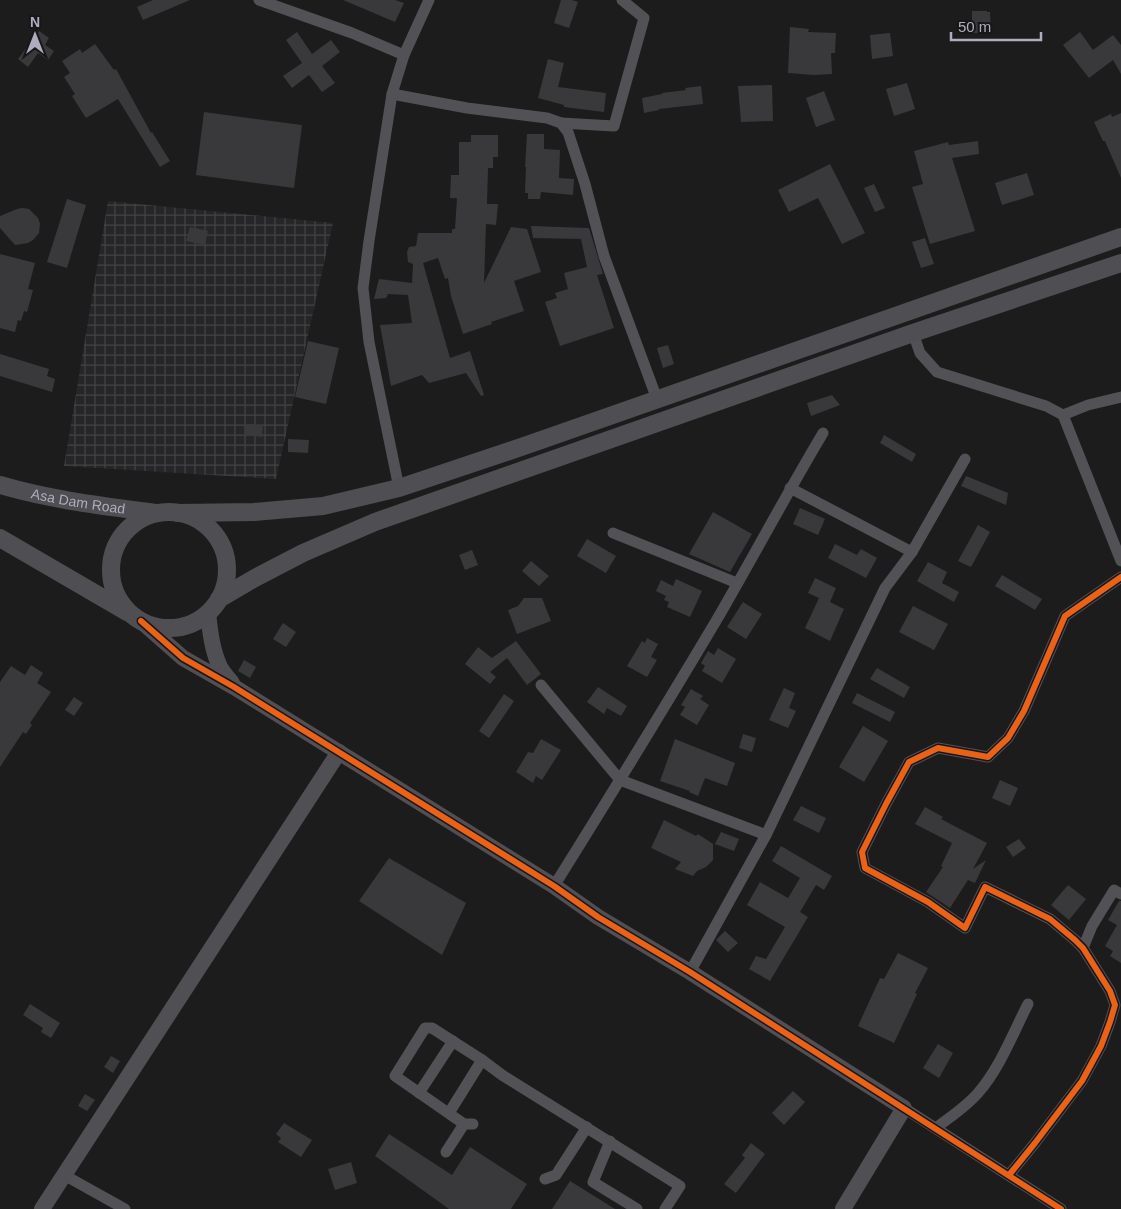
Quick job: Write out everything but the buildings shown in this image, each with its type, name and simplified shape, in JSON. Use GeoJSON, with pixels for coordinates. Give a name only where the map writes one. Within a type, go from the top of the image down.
{"type":"FeatureCollection","features":[{"type":"Feature","properties":{"kind":"main road"},"geometry":{"type":"LineString","coordinates":[[135,617],[120,601],[113,587],[110,571],[112,555],[118,540],[128,528],[141,519],[156,513],[254,512],[323,506],[399,488],[1121,237]]}},
{"type":"Feature","properties":{"kind":"main road"},"geometry":{"type":"LineString","coordinates":[[219,599],[303,553],[375,522],[913,333],[1121,263]]}},
{"type":"Feature","properties":{"kind":"main road","name":"Asa Dam Road"},"geometry":{"type":"LineString","coordinates":[[0,485],[24,492],[75,502],[156,513]]}},
{"type":"Feature","properties":{"kind":"main road"},"geometry":{"type":"LineString","coordinates":[[0,538],[135,617],[158,627],[175,628],[193,623],[208,613],[219,599],[226,582],[227,563],[222,545],[211,530],[196,518],[178,513]]}},
{"type":"Feature","properties":{"kind":"street"},"geometry":{"type":"LineString","coordinates":[[259,0],[352,33],[404,55]]}},
{"type":"Feature","properties":{"kind":"street"},"geometry":{"type":"LineString","coordinates":[[399,488],[369,342],[363,288],[392,94],[404,55],[429,0]]}},
{"type":"Feature","properties":{"kind":"street"},"geometry":{"type":"LineString","coordinates":[[392,94],[467,108],[547,118],[561,123],[614,126],[644,18],[622,0]]}},
{"type":"Feature","properties":{"kind":"street"},"geometry":{"type":"LineString","coordinates":[[561,123],[568,132],[585,184],[604,256],[657,399]]}},
{"type":"Feature","properties":{"kind":"street"},"geometry":{"type":"LineString","coordinates":[[913,333],[920,353],[937,372],[1046,406],[1062,415],[1121,561]]}},
{"type":"Feature","properties":{"kind":"street"},"geometry":{"type":"LineString","coordinates":[[1062,415],[1088,405],[1121,397]]}},
{"type":"Feature","properties":{"kind":"street"},"geometry":{"type":"LineString","coordinates":[[554,886],[620,780],[790,488],[824,434]]}},
{"type":"Feature","properties":{"kind":"street"},"geometry":{"type":"LineString","coordinates":[[690,972],[766,835],[885,588],[912,552],[965,459]]}},
{"type":"Feature","properties":{"kind":"street"},"geometry":{"type":"LineString","coordinates":[[790,488],[912,552]]}},
{"type":"Feature","properties":{"kind":"street"},"geometry":{"type":"LineString","coordinates":[[613,533],[737,582]]}},
{"type":"Feature","properties":{"kind":"street"},"geometry":{"type":"LineString","coordinates":[[1008,1175],[1082,1081],[1101,1046],[1110,1022],[1115,1005],[1110,991],[1083,948],[1050,919],[985,887],[965,928],[928,902],[865,868],[862,852],[909,762],[938,748],[988,757],[1008,738],[1024,711],[1064,616],[1121,577]]}},
{"type":"Feature","properties":{"kind":"street"},"geometry":{"type":"LineString","coordinates":[[208,613],[210,634],[220,667],[234,687]]}},
{"type":"Feature","properties":{"kind":"street"},"geometry":{"type":"LineString","coordinates":[[135,617],[183,658],[234,687],[554,886],[598,917],[690,972],[1060,1209]]}},
{"type":"Feature","properties":{"kind":"street"},"geometry":{"type":"LineString","coordinates":[[541,685],[620,780],[766,835]]}},
{"type":"Feature","properties":{"kind":"street"},"geometry":{"type":"LineString","coordinates":[[42,1209],[339,752]]}},
{"type":"Feature","properties":{"kind":"street"},"geometry":{"type":"LineString","coordinates":[[1083,948],[1092,926],[1114,890],[1121,894]]}},
{"type":"Feature","properties":{"kind":"street"},"geometry":{"type":"LineString","coordinates":[[936,1128],[960,1110],[978,1093],[994,1070],[1028,1004]]}},
{"type":"Feature","properties":{"kind":"street"},"geometry":{"type":"LineString","coordinates":[[446,1152],[469,1124],[449,1113],[395,1076],[425,1028],[432,1028],[502,1075],[680,1186],[666,1209]]}},
{"type":"Feature","properties":{"kind":"street"},"geometry":{"type":"LineString","coordinates":[[419,1093],[453,1042]]}},
{"type":"Feature","properties":{"kind":"street"},"geometry":{"type":"LineString","coordinates":[[449,1113],[482,1060]]}},
{"type":"Feature","properties":{"kind":"street"},"geometry":{"type":"LineString","coordinates":[[843,1209],[904,1108]]}},
{"type":"Feature","properties":{"kind":"street"},"geometry":{"type":"LineString","coordinates":[[545,1179],[556,1175],[587,1127]]}},
{"type":"Feature","properties":{"kind":"street"},"geometry":{"type":"LineString","coordinates":[[610,1142],[593,1182],[637,1209]]}},
{"type":"Feature","properties":{"kind":"street"},"geometry":{"type":"LineString","coordinates":[[64,1175],[125,1209]]}},
{"type":"Feature","properties":{"kind":"shaded area"},"geometry":{"type":"Polygon","coordinates":[[[108,201],[333,223],[276,479],[64,466],[108,201]]]}},
{"type":"Feature","properties":{"kind":"cycle path"},"geometry":{"type":"LineString","coordinates":[[1009,1175],[1082,1081],[1101,1046],[1110,1022],[1115,1005],[1110,991],[1083,948],[1050,919],[985,887],[965,928],[928,902],[865,868],[862,852],[909,762],[938,748],[988,757],[1008,738],[1024,711],[1065,616],[1121,577]]}},
{"type":"Feature","properties":{"kind":"cycle path"},"geometry":{"type":"LineString","coordinates":[[141,621],[183,658],[234,687],[554,886],[598,917],[690,972],[1061,1209]]}}]}
